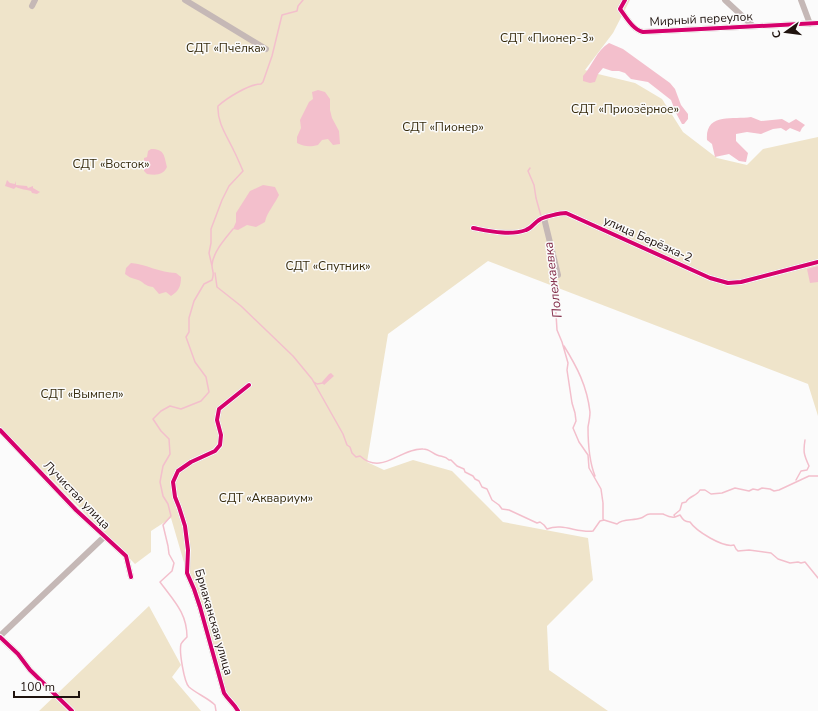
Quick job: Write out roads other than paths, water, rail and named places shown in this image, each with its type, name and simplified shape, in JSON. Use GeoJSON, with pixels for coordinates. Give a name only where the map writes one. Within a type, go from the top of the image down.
{"type":"FeatureCollection","features":[{"type":"Feature","properties":{"kind":"street"},"geometry":{"type":"LineString","coordinates":[[32,6],[35,0]]}},
{"type":"Feature","properties":{"kind":"street"},"geometry":{"type":"LineString","coordinates":[[185,0],[266,49]]}},
{"type":"Feature","properties":{"kind":"street","name":"Мирный переулок"},"geometry":{"type":"LineString","coordinates":[[625,0],[620,10],[638,31],[643,32],[818,23]]}},
{"type":"Feature","properties":{"kind":"street"},"geometry":{"type":"LineString","coordinates":[[725,0],[753,26]]}},
{"type":"Feature","properties":{"kind":"street"},"geometry":{"type":"LineString","coordinates":[[801,0],[810,24]]}},
{"type":"Feature","properties":{"kind":"street","name":"улица Берёзка-2"},"geometry":{"type":"LineString","coordinates":[[472,228],[511,232],[526,230],[534,225],[539,219],[559,213],[569,214],[710,278],[728,283],[741,282],[818,262]]}},
{"type":"Feature","properties":{"kind":"street"},"geometry":{"type":"LineString","coordinates":[[544,218],[558,274]]}},
{"type":"Feature","properties":{"kind":"street","name":"Бриаканская улица"},"geometry":{"type":"LineString","coordinates":[[238,711],[224,693],[200,607],[187,573],[188,550],[185,526],[175,497],[173,482],[178,472],[190,462],[216,451],[220,445],[221,435],[217,420],[219,409],[249,385]]}},
{"type":"Feature","properties":{"kind":"street","name":"Лучистая улица"},"geometry":{"type":"LineString","coordinates":[[0,430],[76,510],[126,556],[130,578]]}},
{"type":"Feature","properties":{"kind":"street"},"geometry":{"type":"LineString","coordinates":[[72,711],[30,670],[18,654],[0,636],[104,537]]}},
{"type":"Feature","properties":{"kind":"waterway","name":"Полежаевка"},"geometry":{"type":"LineString","coordinates":[[212,266],[209,253],[211,229],[229,186],[243,171],[221,124],[218,106],[238,92],[263,82],[272,56],[282,15],[297,11],[298,6],[303,0]]}},
{"type":"Feature","properties":{"kind":"waterway","name":"Полежаевка"},"geometry":{"type":"LineString","coordinates":[[530,168],[528,171],[534,185],[541,216]]}},
{"type":"Feature","properties":{"kind":"waterway","name":"Полежаевка"},"geometry":{"type":"LineString","coordinates":[[216,711],[215,705],[187,684],[182,666],[181,653],[181,644],[187,637],[185,621],[175,601],[160,582],[172,571],[174,563],[169,554],[163,525],[171,516],[168,504],[163,496],[160,482],[163,466],[170,454],[169,439],[161,431],[153,419],[161,411],[170,406],[181,409],[201,401],[209,392],[206,377],[195,362],[186,337],[189,332],[189,318],[194,301],[204,284],[212,280],[212,265],[215,255],[233,229]]}},
{"type":"Feature","properties":{"kind":"waterway","name":"Полежаевка"},"geometry":{"type":"LineString","coordinates":[[550,252],[557,330],[568,363],[567,370],[575,413],[576,421],[573,428],[579,442],[588,455],[589,468],[601,489],[603,519]]}},
{"type":"Feature","properties":{"kind":"waterway","name":"Полежаевка"},"geometry":{"type":"LineString","coordinates":[[215,273],[217,287],[241,306],[293,356],[312,379],[343,434],[347,445],[356,457],[360,456],[368,461],[376,463],[391,460],[407,452],[423,449],[427,450],[451,460],[457,466],[464,469],[465,472],[473,476],[479,481],[482,487],[487,489],[492,500],[502,509],[509,510],[537,523],[540,522],[547,529],[559,527],[581,531],[593,531],[600,521],[604,520],[617,524],[625,520],[638,519],[649,514],[663,514],[670,517],[675,517],[674,515],[680,510],[682,503],[686,502],[700,490],[705,490],[711,494],[722,493],[735,488],[749,491],[762,488],[774,491],[809,476],[818,476]]}},
{"type":"Feature","properties":{"kind":"waterway","name":"Полежаевка"},"geometry":{"type":"LineString","coordinates":[[564,346],[577,369],[584,385],[589,403],[589,452],[595,476]]}},
{"type":"Feature","properties":{"kind":"waterway","name":"Полежаевка"},"geometry":{"type":"LineString","coordinates":[[314,382],[317,384],[323,383]]}},
{"type":"Feature","properties":{"kind":"waterway","name":"Полежаевка"},"geometry":{"type":"LineString","coordinates":[[796,480],[801,471],[807,470],[809,466],[804,453],[805,440]]}},
{"type":"Feature","properties":{"kind":"waterway","name":"Полежаевка"},"geometry":{"type":"LineString","coordinates":[[675,517],[680,515],[684,520],[690,522],[693,526],[710,538],[723,544],[734,545],[738,551],[749,550],[771,553],[778,559],[790,563],[805,562],[818,578]]}},
{"type":"Feature","properties":{"kind":"park label","name":"СДТ «Пионер-3»"},"geometry":{"type":"Point","coordinates":[547,38]}},
{"type":"Feature","properties":{"kind":"park label","name":"СДТ «Пчёлка»"},"geometry":{"type":"Point","coordinates":[226,48]}},
{"type":"Feature","properties":{"kind":"park label","name":"СДТ «Приозёрное»"},"geometry":{"type":"Point","coordinates":[625,109]}},
{"type":"Feature","properties":{"kind":"park label","name":"СДТ «Пионер»"},"geometry":{"type":"Point","coordinates":[443,127]}},
{"type":"Feature","properties":{"kind":"park label","name":"СДТ «Восток»"},"geometry":{"type":"Point","coordinates":[111,164]}},
{"type":"Feature","properties":{"kind":"park label","name":"СДТ «Спутник»"},"geometry":{"type":"Point","coordinates":[328,266]}},
{"type":"Feature","properties":{"kind":"park label","name":"СДТ «Вымпел»"},"geometry":{"type":"Point","coordinates":[82,394]}},
{"type":"Feature","properties":{"kind":"park label","name":"СДТ «Аквариум»"},"geometry":{"type":"Point","coordinates":[266,498]}}]}
